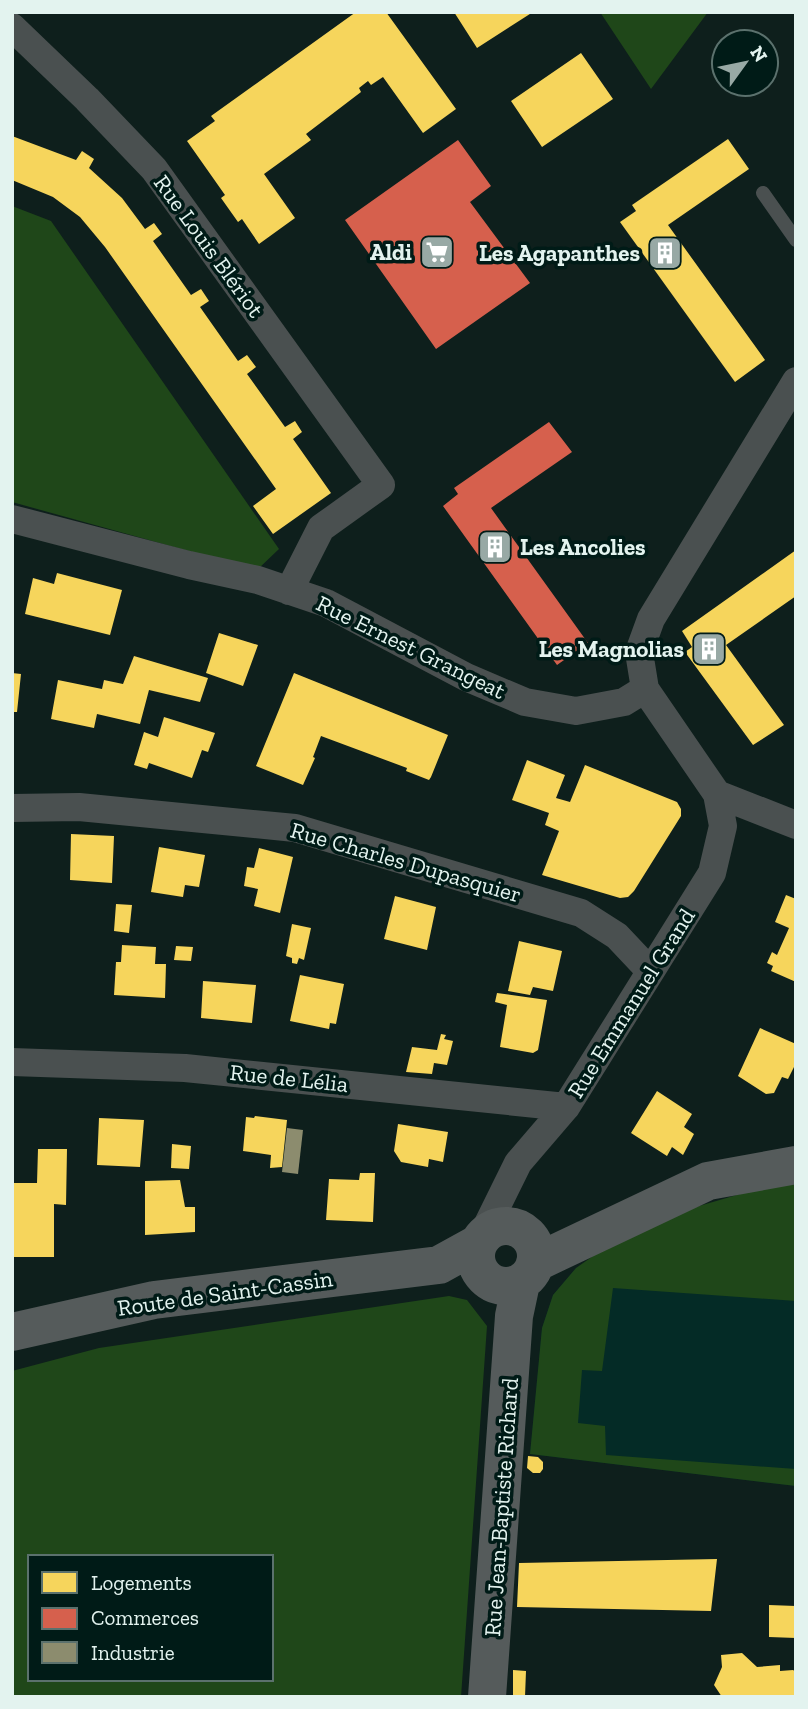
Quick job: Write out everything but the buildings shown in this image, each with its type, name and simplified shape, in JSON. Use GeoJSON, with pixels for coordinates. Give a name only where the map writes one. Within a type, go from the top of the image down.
{"type":"FeatureCollection","features":[{"type":"Feature","properties":{"kind":"street","name":"Rue Louis Blériot"},"geometry":{"type":"LineString","coordinates":[[12,27],[88,99],[154,169],[381,485],[321,528],[289,592]]}},
{"type":"Feature","properties":{"kind":"street"},"geometry":{"type":"LineString","coordinates":[[793,394],[651,619],[639,652],[645,690],[717,794],[796,825]]}},
{"type":"Feature","properties":{"kind":"street","name":"Rue Ernest Grangeat"},"geometry":{"type":"LineString","coordinates":[[12,519],[258,580],[326,603],[466,677],[525,702],[576,711],[624,702],[645,690]]}},
{"type":"Feature","properties":{"kind":"street","name":"Rue Emmanuel Grand"},"geometry":{"type":"LineString","coordinates":[[506,1257],[517,1163],[566,1107],[712,873],[723,826],[717,794]]}},
{"type":"Feature","properties":{"kind":"street","name":"Rue Charles Dupasquier"},"geometry":{"type":"LineString","coordinates":[[12,808],[79,807],[295,828],[581,913],[617,936],[650,971]]}},
{"type":"Feature","properties":{"kind":"street","name":"Rue de Lélia"},"geometry":{"type":"LineString","coordinates":[[12,1062],[185,1068],[566,1107]]}},
{"type":"Feature","properties":{"kind":"street"},"geometry":{"type":"LineString","coordinates":[[506,1257],[572,1245],[708,1181],[796,1165]]}},
{"type":"Feature","properties":{"kind":"street","name":"Route de Saint-Cassin"},"geometry":{"type":"LineString","coordinates":[[12,1332],[154,1300],[506,1257]]}},
{"type":"Feature","properties":{"kind":"street","name":"Rue Jean-Baptiste Richard"},"geometry":{"type":"LineString","coordinates":[[487,1697],[506,1257]]}},
{"type":"Feature","properties":{"kind":"lane"},"geometry":{"type":"LineString","coordinates":[[763,193],[796,240]]}},
{"type":"Feature","properties":{"kind":"shaded area"},"geometry":{"type":"Polygon","coordinates":[[[796,1180],[796,1486],[530,1454],[542,1328],[553,1295],[576,1268],[796,1180]]]}},
{"type":"Feature","properties":{"kind":"green space"},"geometry":{"type":"Polygon","coordinates":[[[600,12],[708,12],[651,89],[600,12]]]}},
{"type":"Feature","properties":{"kind":"green space"},"geometry":{"type":"Polygon","coordinates":[[[12,206],[51,221],[279,549],[257,570],[12,502],[12,206]]]}},
{"type":"Feature","properties":{"kind":"green space"},"geometry":{"type":"Polygon","coordinates":[[[796,1180],[796,1301],[613,1288],[602,1371],[582,1370],[578,1423],[605,1426],[606,1455],[796,1469],[796,1486],[530,1454],[542,1328],[553,1295],[576,1268],[616,1240],[665,1216],[796,1180]]]}},
{"type":"Feature","properties":{"kind":"green space"},"geometry":{"type":"Polygon","coordinates":[[[449,1296],[467,1300],[487,1326],[461,1697],[12,1697],[12,1371],[99,1348],[449,1296]]]}},
{"type":"Feature","properties":{"kind":"place","name":"Aldi"},"geometry":{"type":"Point","coordinates":[437,252]}},
{"type":"Feature","properties":{"kind":"place","name":"Les Agapanthes"},"geometry":{"type":"Point","coordinates":[665,253]}},
{"type":"Feature","properties":{"kind":"place","name":"Les Ancolies"},"geometry":{"type":"Point","coordinates":[495,547]}},
{"type":"Feature","properties":{"kind":"place","name":"Les Magnolias"},"geometry":{"type":"Point","coordinates":[709,649]}}]}
